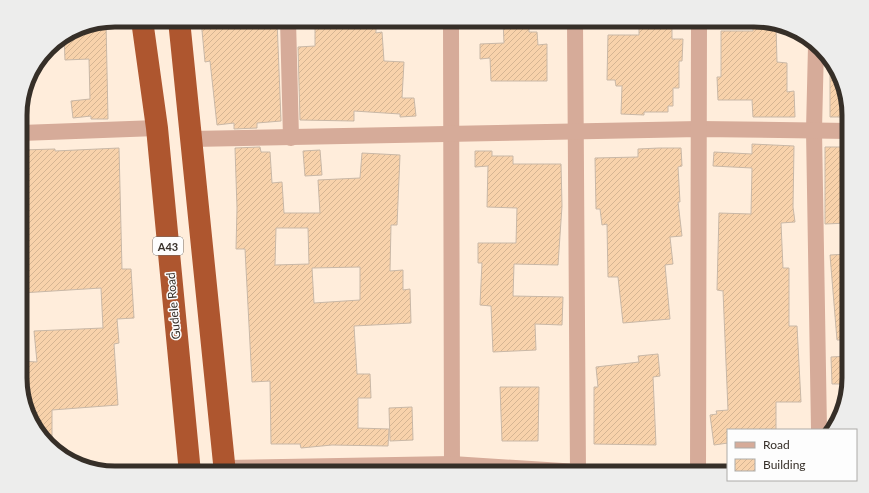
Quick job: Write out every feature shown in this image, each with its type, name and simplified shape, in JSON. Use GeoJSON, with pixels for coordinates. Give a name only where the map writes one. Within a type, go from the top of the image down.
{"type":"FeatureCollection","features":[{"type":"Feature","properties":{"kind":"highway","name":"Gudele Road"},"geometry":{"type":"LineString","coordinates":[[143,27],[157,128],[189,466]]}},
{"type":"Feature","properties":{"kind":"highway"},"geometry":{"type":"LineString","coordinates":[[180,27],[225,466]]}},
{"type":"Feature","properties":{"kind":"street"},"geometry":{"type":"LineString","coordinates":[[288,27],[291,138]]}},
{"type":"Feature","properties":{"kind":"street"},"geometry":{"type":"LineString","coordinates":[[451,27],[452,466]]}},
{"type":"Feature","properties":{"kind":"street"},"geometry":{"type":"LineString","coordinates":[[575,27],[578,466]]}},
{"type":"Feature","properties":{"kind":"street"},"geometry":{"type":"LineString","coordinates":[[698,466],[699,27]]}},
{"type":"Feature","properties":{"kind":"street"},"geometry":{"type":"LineString","coordinates":[[816,53],[814,130],[819,429]]}},
{"type":"Feature","properties":{"kind":"street"},"geometry":{"type":"LineString","coordinates":[[27,133],[157,128]]}},
{"type":"Feature","properties":{"kind":"street"},"geometry":{"type":"LineString","coordinates":[[192,139],[699,129],[842,131]]}},
{"type":"Feature","properties":{"kind":"building"},"geometry":{"type":"Polygon","coordinates":[[[202,27],[277,27],[281,121],[257,123],[257,128],[234,129],[234,123],[217,125],[210,61],[205,62],[202,27]]]}},
{"type":"Feature","properties":{"kind":"building"},"geometry":{"type":"Polygon","coordinates":[[[315,27],[376,27],[376,33],[382,32],[384,61],[404,62],[402,98],[414,98],[416,116],[400,117],[400,114],[354,111],[354,121],[300,120],[298,47],[315,46],[315,27]]]}},
{"type":"Feature","properties":{"kind":"building"},"geometry":{"type":"Polygon","coordinates":[[[503,27],[529,27],[529,32],[537,32],[538,45],[547,44],[547,81],[491,81],[490,58],[480,59],[480,44],[504,43],[503,27]]]}},
{"type":"Feature","properties":{"kind":"building"},"geometry":{"type":"Polygon","coordinates":[[[639,27],[672,27],[672,39],[683,39],[682,61],[679,61],[679,88],[673,88],[673,106],[668,106],[668,112],[644,112],[644,115],[621,114],[622,86],[616,86],[615,80],[607,80],[608,35],[639,35],[639,27]]]}},
{"type":"Feature","properties":{"kind":"building"},"geometry":{"type":"Polygon","coordinates":[[[753,27],[776,30],[777,62],[787,63],[787,92],[794,91],[795,117],[753,117],[752,100],[718,100],[717,77],[721,77],[721,31],[753,31],[753,27]]]}},
{"type":"Feature","properties":{"kind":"building"},"geometry":{"type":"Polygon","coordinates":[[[106,28],[108,119],[91,119],[91,116],[73,118],[71,101],[90,99],[89,59],[65,60],[64,43],[76,36],[92,30],[106,28]]]}},
{"type":"Feature","properties":{"kind":"building"},"geometry":{"type":"Polygon","coordinates":[[[830,71],[840,98],[842,117],[830,117],[830,71]]]}},
{"type":"Feature","properties":{"kind":"building"},"geometry":{"type":"Polygon","coordinates":[[[752,144],[794,146],[793,207],[795,222],[781,223],[783,268],[789,268],[789,326],[797,326],[801,402],[776,402],[776,429],[727,429],[727,443],[714,445],[710,415],[717,414],[716,411],[728,410],[723,291],[717,290],[719,213],[751,214],[752,168],[713,166],[714,152],[752,154],[752,144]]]}},
{"type":"Feature","properties":{"kind":"building"},"geometry":{"type":"Polygon","coordinates":[[[260,147],[261,152],[270,152],[272,183],[282,182],[284,213],[320,213],[318,180],[360,178],[362,153],[400,155],[397,225],[391,225],[390,271],[403,270],[403,290],[410,289],[411,323],[354,326],[357,374],[370,374],[371,398],[358,398],[358,428],[389,429],[388,446],[332,445],[301,448],[300,444],[271,444],[270,381],[252,382],[245,249],[236,249],[237,208],[235,148],[260,147]],[[276,228],[275,265],[309,264],[308,228],[276,228]],[[360,267],[312,268],[314,303],[360,300],[360,267]]]}},
{"type":"Feature","properties":{"kind":"building"},"geometry":{"type":"Polygon","coordinates":[[[825,147],[842,147],[842,223],[825,224],[825,147]]]}},
{"type":"Feature","properties":{"kind":"building"},"geometry":{"type":"Polygon","coordinates":[[[119,148],[122,269],[131,269],[134,318],[117,319],[119,343],[114,344],[118,405],[52,410],[52,439],[36,417],[30,401],[28,390],[27,361],[37,362],[34,331],[103,328],[101,288],[27,293],[27,150],[55,149],[55,151],[119,148]]]}},
{"type":"Feature","properties":{"kind":"building"},"geometry":{"type":"Polygon","coordinates":[[[681,148],[682,166],[678,167],[680,202],[678,202],[682,236],[670,237],[673,264],[665,265],[670,319],[623,323],[618,277],[608,277],[607,224],[602,225],[600,209],[596,209],[595,158],[638,157],[638,149],[681,148]]]}},
{"type":"Feature","properties":{"kind":"building"},"geometry":{"type":"Polygon","coordinates":[[[320,150],[322,175],[305,176],[303,151],[320,150]]]}},
{"type":"Feature","properties":{"kind":"building"},"geometry":{"type":"Polygon","coordinates":[[[475,151],[492,151],[492,156],[513,156],[513,164],[561,164],[562,206],[558,265],[514,264],[513,296],[563,297],[562,325],[535,324],[536,350],[493,352],[491,306],[480,305],[482,263],[478,263],[478,243],[516,243],[517,208],[487,207],[488,166],[475,167],[475,151]]]}},
{"type":"Feature","properties":{"kind":"building"},"geometry":{"type":"Polygon","coordinates":[[[842,254],[842,340],[837,340],[830,255],[842,254]]]}},
{"type":"Feature","properties":{"kind":"building"},"geometry":{"type":"Polygon","coordinates":[[[658,354],[660,376],[653,377],[656,445],[594,444],[594,387],[598,387],[596,367],[639,362],[638,356],[658,354]]]}},
{"type":"Feature","properties":{"kind":"building"},"geometry":{"type":"Polygon","coordinates":[[[842,356],[842,384],[832,384],[831,357],[842,356]]]}},
{"type":"Feature","properties":{"kind":"building"},"geometry":{"type":"Polygon","coordinates":[[[500,387],[539,387],[538,441],[502,441],[500,387]]]}},
{"type":"Feature","properties":{"kind":"building"},"geometry":{"type":"Polygon","coordinates":[[[412,407],[413,440],[390,441],[389,408],[412,407]]]}}]}
